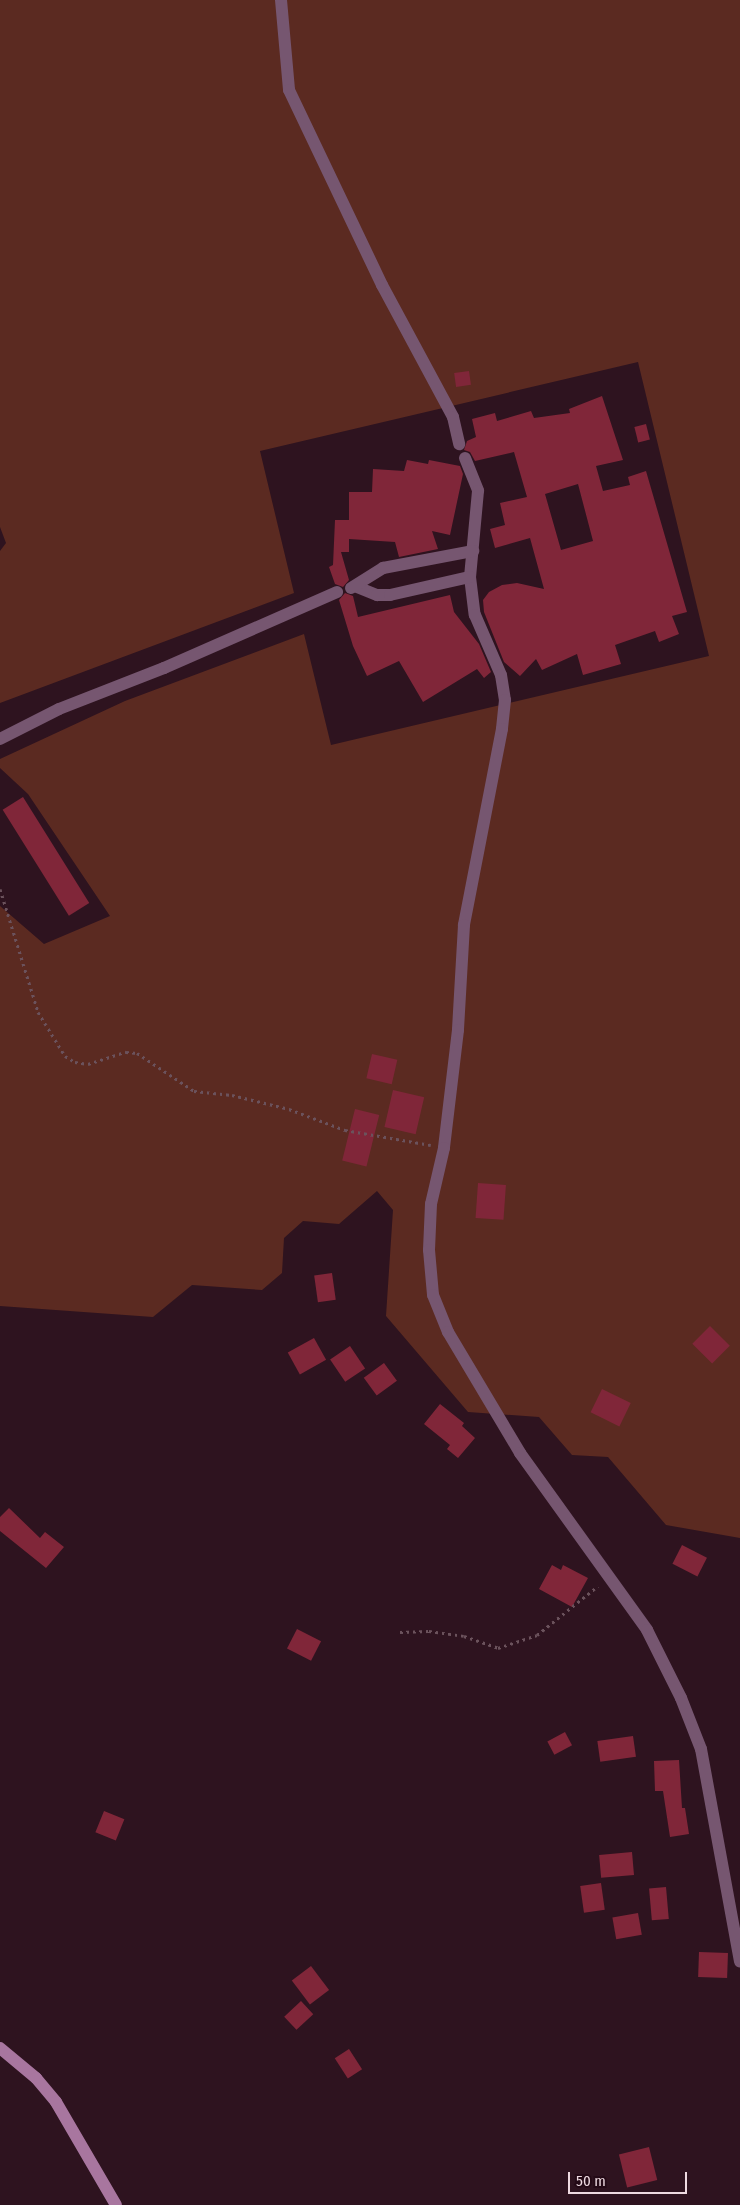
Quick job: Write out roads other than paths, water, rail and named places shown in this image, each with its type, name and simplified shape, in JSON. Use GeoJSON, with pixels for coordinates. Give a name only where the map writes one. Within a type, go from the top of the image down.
{"type":"FeatureCollection","features":[{"type":"Feature","properties":{"kind":"main road"},"geometry":{"type":"LineString","coordinates":[[0,2048],[36,2078],[56,2102],[116,2205]]}},
{"type":"Feature","properties":{"kind":"street"},"geometry":{"type":"LineString","coordinates":[[281,0],[289,90],[382,285],[453,417],[459,444]]}},
{"type":"Feature","properties":{"kind":"street"},"geometry":{"type":"LineString","coordinates":[[465,458],[478,492],[470,577],[479,630],[501,675],[505,700],[502,729],[464,925],[458,1030],[444,1148],[431,1204],[429,1250],[433,1295],[448,1332],[520,1452],[647,1630],[681,1698],[700,1749],[740,1962]]}},
{"type":"Feature","properties":{"kind":"street"},"geometry":{"type":"LineString","coordinates":[[470,577],[390,595],[378,595],[354,587],[383,568],[473,551]]}},
{"type":"Feature","properties":{"kind":"street"},"geometry":{"type":"LineString","coordinates":[[0,739],[59,709],[164,668],[337,592]]}}]}
